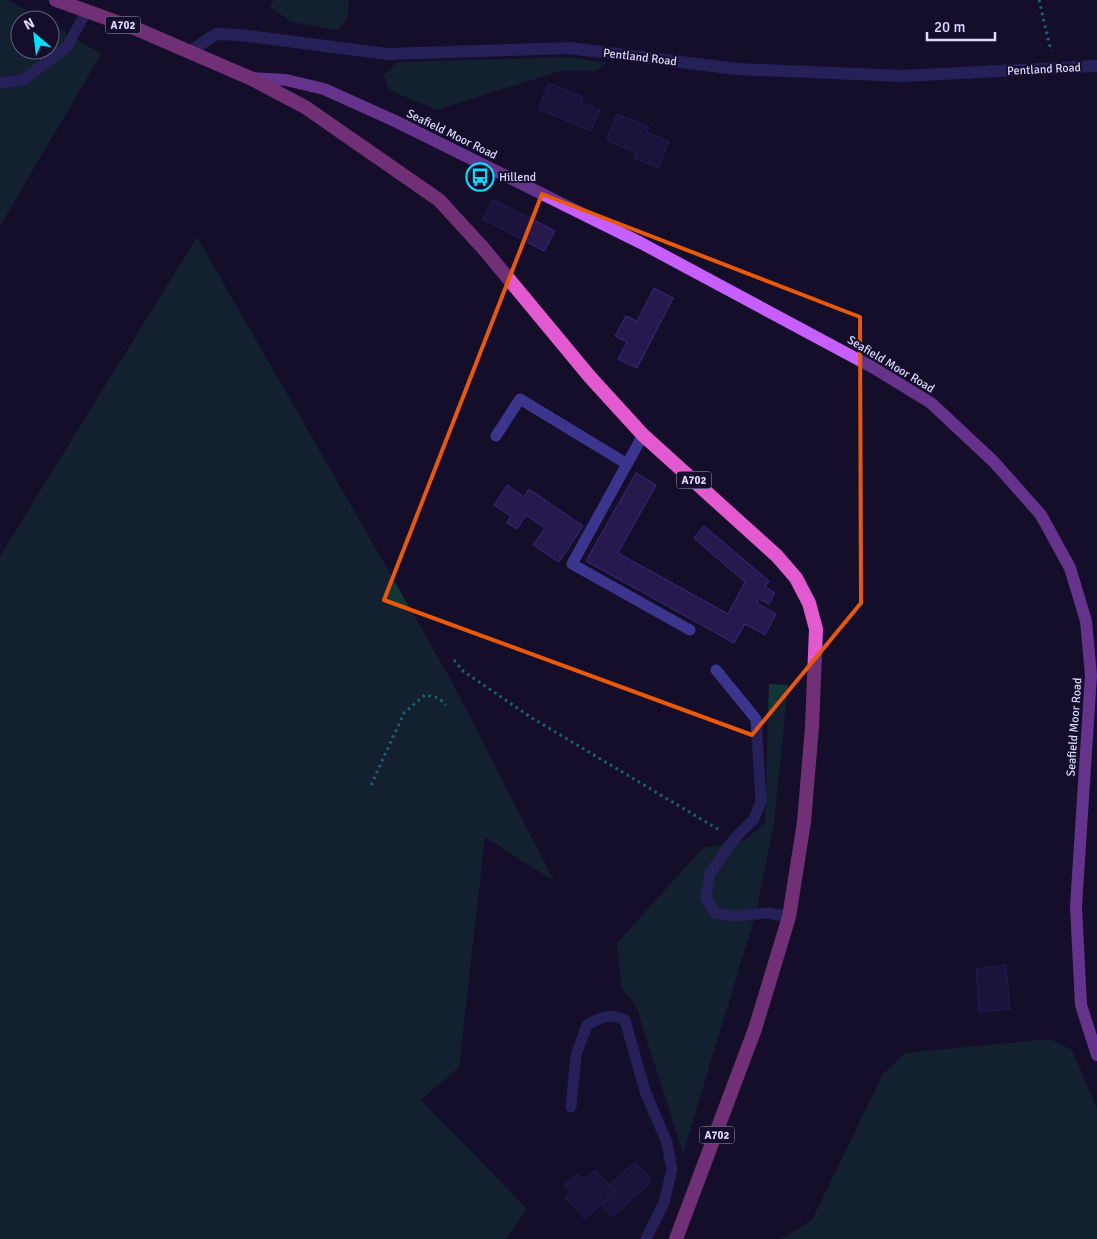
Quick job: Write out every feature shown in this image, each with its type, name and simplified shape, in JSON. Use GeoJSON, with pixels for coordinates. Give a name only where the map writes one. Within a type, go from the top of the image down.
{"type":"FeatureCollection","features":[{"type":"Feature","properties":{"kind":"highway","name":"A702"},"geometry":{"type":"LineString","coordinates":[[56,0],[139,30],[250,78],[305,107],[439,200],[643,435],[777,556],[796,578],[810,602],[816,629],[812,727],[804,822],[789,917],[756,1029],[676,1239]]}},
{"type":"Feature","properties":{"kind":"main road","name":"Seafield Moor Road"},"geometry":{"type":"LineString","coordinates":[[250,78],[286,80],[324,89],[395,121],[641,243],[864,362],[931,404],[994,462],[1041,514],[1070,568],[1086,621],[1091,675],[1076,906],[1081,1005],[1097,1055]]}},
{"type":"Feature","properties":{"kind":"street","name":"Pentland Road"},"geometry":{"type":"LineString","coordinates":[[189,52],[216,34],[240,35],[388,54],[569,48],[737,69],[884,75],[1097,66]]}},
{"type":"Feature","properties":{"kind":"lane"},"geometry":{"type":"LineString","coordinates":[[0,83],[23,80],[67,48],[86,12]]}},
{"type":"Feature","properties":{"kind":"lane"},"geometry":{"type":"LineString","coordinates":[[496,436],[520,398],[627,464]]}},
{"type":"Feature","properties":{"kind":"lane"},"geometry":{"type":"LineString","coordinates":[[643,435],[572,564],[690,630]]}},
{"type":"Feature","properties":{"kind":"lane"},"geometry":{"type":"LineString","coordinates":[[716,670],[756,719],[761,801],[754,819],[734,839],[710,873],[706,898],[715,913],[733,916],[768,913],[789,917]]}},
{"type":"Feature","properties":{"kind":"lane"},"geometry":{"type":"LineString","coordinates":[[571,1107],[576,1055],[587,1025],[601,1017],[615,1015],[625,1020],[646,1091],[668,1143],[672,1169],[664,1203],[646,1239]]}},
{"type":"Feature","properties":{"kind":"path"},"geometry":{"type":"LineString","coordinates":[[1039,0],[1055,68]]}},
{"type":"Feature","properties":{"kind":"path"},"geometry":{"type":"LineString","coordinates":[[454,660],[462,671],[532,718],[734,839]]}},
{"type":"Feature","properties":{"kind":"path"},"geometry":{"type":"LineString","coordinates":[[371,785],[404,713],[426,695],[439,698],[446,705]]}},
{"type":"Feature","properties":{"kind":"highlighted area"},"geometry":{"type":"Polygon","coordinates":[[[542,194],[860,317],[861,603],[752,735],[384,600],[542,194]]]}},
{"type":"Feature","properties":{"kind":"green space"},"geometry":{"type":"Polygon","coordinates":[[[0,0],[7,0],[26,10],[10,10],[10,60],[60,60],[60,29],[101,54],[0,226],[0,0]]]}},
{"type":"Feature","properties":{"kind":"green space"},"geometry":{"type":"Polygon","coordinates":[[[274,0],[349,0],[347,18],[338,30],[292,22],[270,7],[274,0]]]}},
{"type":"Feature","properties":{"kind":"green space"},"geometry":{"type":"Polygon","coordinates":[[[569,57],[606,63],[596,71],[560,71],[437,110],[389,90],[384,75],[398,62],[569,57]]]}},
{"type":"Feature","properties":{"kind":"green space"},"geometry":{"type":"Polygon","coordinates":[[[197,237],[451,680],[554,881],[485,837],[459,1067],[421,1100],[527,1209],[506,1239],[0,1239],[0,556],[197,237]]]}},
{"type":"Feature","properties":{"kind":"green space"},"geometry":{"type":"Polygon","coordinates":[[[769,684],[788,685],[774,824],[756,913],[683,1153],[636,1006],[622,988],[617,943],[703,848],[745,840],[765,823],[769,684]]]}},
{"type":"Feature","properties":{"kind":"green space"},"geometry":{"type":"Polygon","coordinates":[[[1050,1039],[1072,1050],[1097,1109],[1097,1239],[781,1239],[812,1220],[883,1074],[905,1053],[1050,1039]]]}},
{"type":"Feature","properties":{"kind":"building"},"geometry":{"type":"Polygon","coordinates":[[[549,83],[583,97],[581,102],[600,110],[591,131],[538,109],[549,83]]]}},
{"type":"Feature","properties":{"kind":"building"},"geometry":{"type":"Polygon","coordinates":[[[617,114],[649,127],[647,133],[669,141],[658,168],[634,158],[636,153],[606,140],[617,114]]]}},
{"type":"Feature","properties":{"kind":"building"},"geometry":{"type":"Polygon","coordinates":[[[493,199],[555,231],[544,251],[483,219],[493,199]]]}},
{"type":"Feature","properties":{"kind":"building"},"geometry":{"type":"Polygon","coordinates":[[[654,288],[673,298],[637,368],[618,359],[627,342],[615,336],[626,316],[637,321],[654,288]]]}},
{"type":"Feature","properties":{"kind":"building"},"geometry":{"type":"Polygon","coordinates":[[[636,473],[656,485],[618,553],[728,614],[745,582],[694,538],[704,526],[769,581],[765,587],[775,593],[769,604],[759,599],[757,603],[776,614],[765,635],[745,624],[734,643],[586,561],[636,473]]]}},
{"type":"Feature","properties":{"kind":"building"},"geometry":{"type":"Polygon","coordinates":[[[507,485],[524,497],[529,489],[583,526],[559,562],[533,545],[545,528],[526,515],[517,529],[507,523],[511,516],[494,505],[507,485]]]}},
{"type":"Feature","properties":{"kind":"building"},"geometry":{"type":"Polygon","coordinates":[[[1006,965],[1010,1009],[979,1012],[976,969],[1006,965]]]}},
{"type":"Feature","properties":{"kind":"building"},"geometry":{"type":"Polygon","coordinates":[[[635,1162],[652,1181],[612,1217],[601,1205],[615,1192],[609,1185],[635,1162]]]}},
{"type":"Feature","properties":{"kind":"building"},"geometry":{"type":"Polygon","coordinates":[[[595,1170],[615,1192],[585,1219],[565,1197],[570,1192],[564,1185],[577,1174],[584,1180],[595,1170]]]}},
{"type":"Feature","properties":{"kind":"place","name":"Hillend"},"geometry":{"type":"Point","coordinates":[480,177]}}]}
